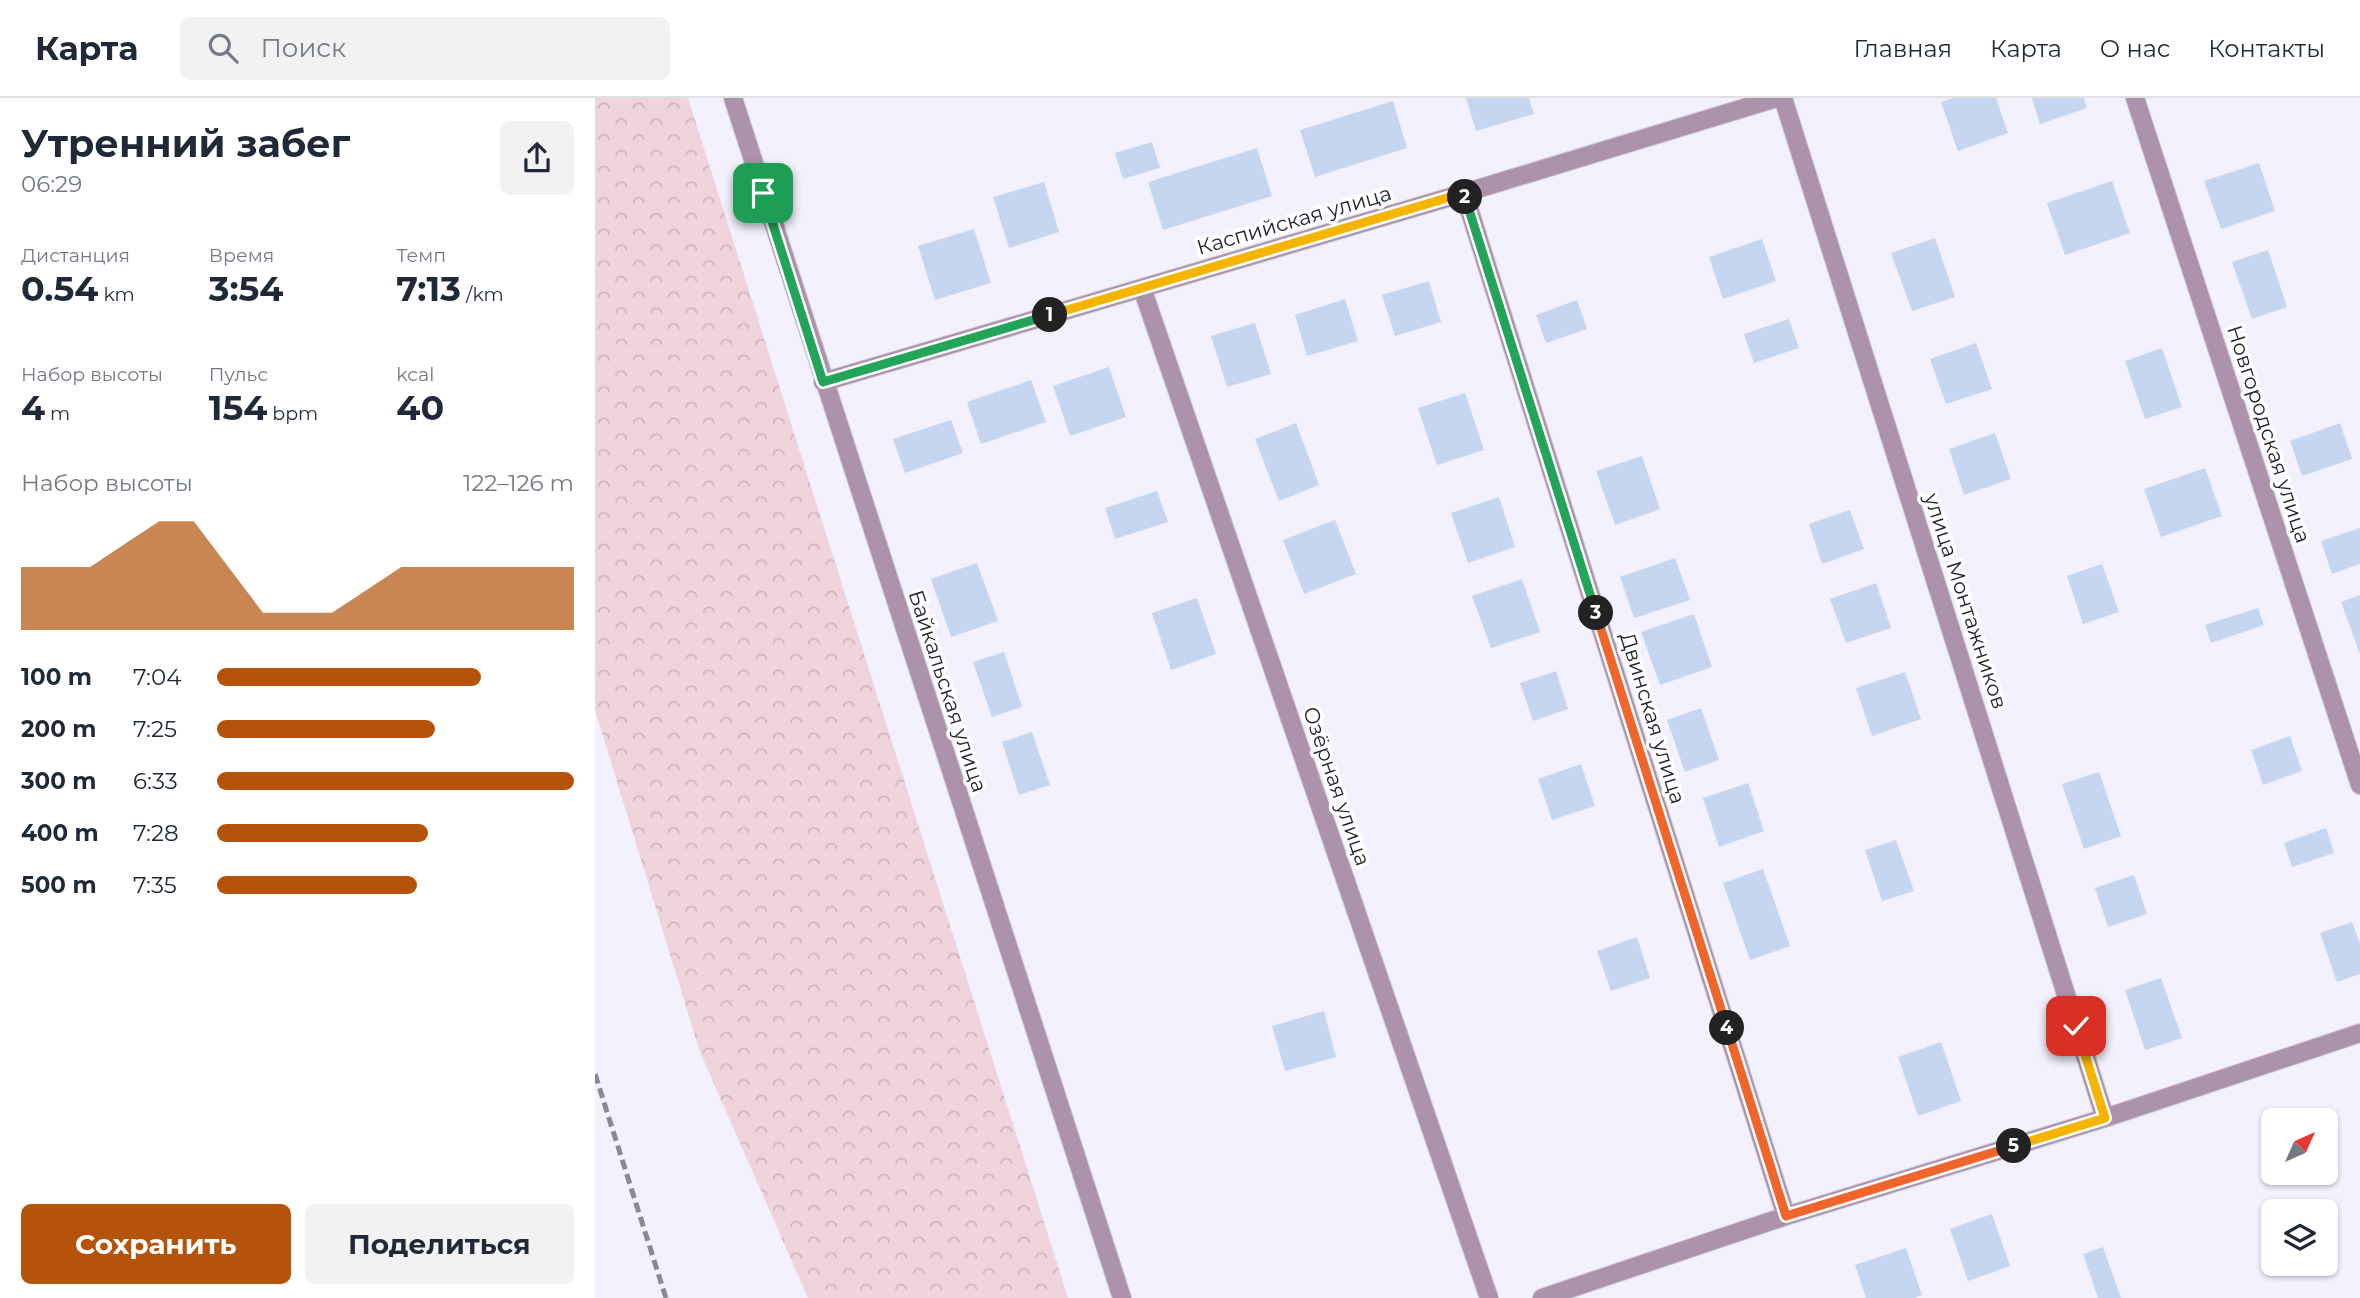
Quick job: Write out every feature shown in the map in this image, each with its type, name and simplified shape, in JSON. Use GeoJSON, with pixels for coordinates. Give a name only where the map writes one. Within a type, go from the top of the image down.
{"type":"FeatureCollection","features":[{"type":"Feature","properties":{"kind":"street","name":"Байкальская улица"},"geometry":{"type":"LineString","coordinates":[[733,98],[1122,1298]]}},
{"type":"Feature","properties":{"kind":"street","name":"Каспийская улица"},"geometry":{"type":"LineString","coordinates":[[823,382],[1777,98]]}},
{"type":"Feature","properties":{"kind":"street","name":"улица Монтажников"},"geometry":{"type":"LineString","coordinates":[[1783,98],[2105,1118]]}},
{"type":"Feature","properties":{"kind":"street","name":"Новгородская улица"},"geometry":{"type":"LineString","coordinates":[[2134,98],[2360,785]]}},
{"type":"Feature","properties":{"kind":"street","name":"Двинская улица"},"geometry":{"type":"LineString","coordinates":[[1464,193],[1786,1216]]}},
{"type":"Feature","properties":{"kind":"street","name":"Озёрная улица"},"geometry":{"type":"LineString","coordinates":[[1142,288],[1489,1298]]}},
{"type":"Feature","properties":{"kind":"street"},"geometry":{"type":"LineString","coordinates":[[1542,1298],[1786,1216],[2105,1118],[2360,1033]]}},
{"type":"Feature","properties":{"kind":"green space"},"geometry":{"type":"Polygon","coordinates":[[[595,98],[688,98],[1068,1298],[808,1298],[700,1052],[595,710],[595,98]]]}},
{"type":"Feature","properties":{"kind":"building"},"geometry":{"type":"Polygon","coordinates":[[[1466,98],[1529,98],[1534,114],[1476,131],[1466,98]]]}},
{"type":"Feature","properties":{"kind":"building"},"geometry":{"type":"Polygon","coordinates":[[[1953,98],[1996,98],[2008,133],[1958,151],[1941,102],[1953,98]]]}},
{"type":"Feature","properties":{"kind":"building"},"geometry":{"type":"Polygon","coordinates":[[[2032,98],[2084,98],[2087,108],[2040,124],[2032,98]]]}},
{"type":"Feature","properties":{"kind":"building"},"geometry":{"type":"Polygon","coordinates":[[[1393,101],[1407,148],[1315,177],[1300,130],[1393,101]]]}},
{"type":"Feature","properties":{"kind":"building"},"geometry":{"type":"Polygon","coordinates":[[[1152,142],[1160,168],[1123,179],[1115,153],[1152,142]]]}},
{"type":"Feature","properties":{"kind":"building"},"geometry":{"type":"Polygon","coordinates":[[[1257,148],[1272,196],[1163,230],[1148,182],[1257,148]]]}},
{"type":"Feature","properties":{"kind":"building"},"geometry":{"type":"Polygon","coordinates":[[[2259,163],[2275,211],[2221,229],[2204,181],[2259,163]]]}},
{"type":"Feature","properties":{"kind":"building"},"geometry":{"type":"Polygon","coordinates":[[[2112,181],[2130,233],[2065,255],[2047,203],[2112,181]]]}},
{"type":"Feature","properties":{"kind":"building"},"geometry":{"type":"Polygon","coordinates":[[[1044,182],[1059,232],[1009,248],[993,197],[1044,182]]]}},
{"type":"Feature","properties":{"kind":"building"},"geometry":{"type":"Polygon","coordinates":[[[974,229],[991,283],[935,300],[918,246],[974,229]]]}},
{"type":"Feature","properties":{"kind":"building"},"geometry":{"type":"Polygon","coordinates":[[[1935,238],[1955,297],[1912,311],[1891,253],[1935,238]]]}},
{"type":"Feature","properties":{"kind":"building"},"geometry":{"type":"Polygon","coordinates":[[[1762,239],[1776,281],[1723,299],[1709,257],[1762,239]]]}},
{"type":"Feature","properties":{"kind":"building"},"geometry":{"type":"Polygon","coordinates":[[[2268,250],[2287,307],[2252,319],[2232,262],[2268,250]]]}},
{"type":"Feature","properties":{"kind":"building"},"geometry":{"type":"Polygon","coordinates":[[[1429,281],[1441,322],[1395,336],[1382,295],[1429,281]]]}},
{"type":"Feature","properties":{"kind":"building"},"geometry":{"type":"Polygon","coordinates":[[[1345,299],[1358,341],[1307,356],[1295,315],[1345,299]]]}},
{"type":"Feature","properties":{"kind":"building"},"geometry":{"type":"Polygon","coordinates":[[[1577,300],[1587,329],[1546,343],[1536,315],[1577,300]]]}},
{"type":"Feature","properties":{"kind":"building"},"geometry":{"type":"Polygon","coordinates":[[[1789,319],[1799,348],[1754,363],[1744,334],[1789,319]]]}},
{"type":"Feature","properties":{"kind":"building"},"geometry":{"type":"Polygon","coordinates":[[[1255,323],[1271,374],[1227,387],[1211,336],[1255,323]]]}},
{"type":"Feature","properties":{"kind":"building"},"geometry":{"type":"Polygon","coordinates":[[[1976,343],[1992,389],[1946,404],[1930,359],[1976,343]]]}},
{"type":"Feature","properties":{"kind":"building"},"geometry":{"type":"Polygon","coordinates":[[[2162,348],[2182,407],[2145,419],[2125,361],[2162,348]]]}},
{"type":"Feature","properties":{"kind":"building"},"geometry":{"type":"Polygon","coordinates":[[[1109,367],[1126,417],[1070,436],[1053,386],[1109,367]]]}},
{"type":"Feature","properties":{"kind":"building"},"geometry":{"type":"Polygon","coordinates":[[[1031,380],[1046,422],[981,444],[967,402],[1031,380]]]}},
{"type":"Feature","properties":{"kind":"building"},"geometry":{"type":"Polygon","coordinates":[[[1465,393],[1484,450],[1437,465],[1418,408],[1465,393]]]}},
{"type":"Feature","properties":{"kind":"building"},"geometry":{"type":"Polygon","coordinates":[[[951,420],[963,453],[905,473],[893,439],[951,420]]]}},
{"type":"Feature","properties":{"kind":"building"},"geometry":{"type":"Polygon","coordinates":[[[1296,423],[1319,485],[1279,501],[1255,439],[1296,423]]]}},
{"type":"Feature","properties":{"kind":"building"},"geometry":{"type":"Polygon","coordinates":[[[2340,423],[2352,459],[2302,476],[2290,441],[2340,423]]]}},
{"type":"Feature","properties":{"kind":"building"},"geometry":{"type":"Polygon","coordinates":[[[1995,433],[2011,479],[1964,495],[1949,449],[1995,433]]]}},
{"type":"Feature","properties":{"kind":"building"},"geometry":{"type":"Polygon","coordinates":[[[1642,456],[1660,509],[1615,525],[1596,471],[1642,456]]]}},
{"type":"Feature","properties":{"kind":"building"},"geometry":{"type":"Polygon","coordinates":[[[2205,468],[2222,516],[2161,537],[2144,489],[2205,468]]]}},
{"type":"Feature","properties":{"kind":"building"},"geometry":{"type":"Polygon","coordinates":[[[1157,491],[1168,522],[1115,539],[1105,508],[1157,491]]]}},
{"type":"Feature","properties":{"kind":"building"},"geometry":{"type":"Polygon","coordinates":[[[1499,497],[1515,547],[1468,563],[1451,513],[1499,497]]]}},
{"type":"Feature","properties":{"kind":"building"},"geometry":{"type":"Polygon","coordinates":[[[1850,510],[1864,549],[1822,564],[1809,524],[1850,510]]]}},
{"type":"Feature","properties":{"kind":"building"},"geometry":{"type":"Polygon","coordinates":[[[1335,520],[1356,574],[1304,594],[1283,540],[1335,520]]]}},
{"type":"Feature","properties":{"kind":"building"},"geometry":{"type":"Polygon","coordinates":[[[2360,528],[2360,564],[2332,574],[2321,541],[2360,528]]]}},
{"type":"Feature","properties":{"kind":"building"},"geometry":{"type":"Polygon","coordinates":[[[1675,558],[1690,600],[1634,618],[1620,577],[1675,558]]]}},
{"type":"Feature","properties":{"kind":"building"},"geometry":{"type":"Polygon","coordinates":[[[977,563],[998,621],[951,637],[931,579],[977,563]]]}},
{"type":"Feature","properties":{"kind":"building"},"geometry":{"type":"Polygon","coordinates":[[[2102,564],[2119,612],[2083,624],[2067,576],[2102,564]]]}},
{"type":"Feature","properties":{"kind":"building"},"geometry":{"type":"Polygon","coordinates":[[[1522,579],[1540,632],[1491,648],[1472,596],[1522,579]]]}},
{"type":"Feature","properties":{"kind":"building"},"geometry":{"type":"Polygon","coordinates":[[[1876,583],[1891,628],[1846,643],[1830,599],[1876,583]]]}},
{"type":"Feature","properties":{"kind":"building"},"geometry":{"type":"Polygon","coordinates":[[[2360,595],[2360,654],[2341,602],[2360,595]]]}},
{"type":"Feature","properties":{"kind":"building"},"geometry":{"type":"Polygon","coordinates":[[[1197,598],[1216,654],[1171,670],[1152,613],[1197,598]]]}},
{"type":"Feature","properties":{"kind":"building"},"geometry":{"type":"Polygon","coordinates":[[[2258,608],[2264,625],[2211,643],[2205,625],[2258,608]]]}},
{"type":"Feature","properties":{"kind":"building"},"geometry":{"type":"Polygon","coordinates":[[[1694,614],[1712,667],[1660,685],[1641,632],[1694,614]]]}},
{"type":"Feature","properties":{"kind":"building"},"geometry":{"type":"Polygon","coordinates":[[[1004,652],[1022,707],[992,717],[973,662],[1004,652]]]}},
{"type":"Feature","properties":{"kind":"building"},"geometry":{"type":"Polygon","coordinates":[[[1556,671],[1568,709],[1533,721],[1520,683],[1556,671]]]}},
{"type":"Feature","properties":{"kind":"building"},"geometry":{"type":"Polygon","coordinates":[[[1905,672],[1921,719],[1872,736],[1856,688],[1905,672]]]}},
{"type":"Feature","properties":{"kind":"building"},"geometry":{"type":"Polygon","coordinates":[[[1701,708],[1719,760],[1685,772],[1667,720],[1701,708]]]}},
{"type":"Feature","properties":{"kind":"building"},"geometry":{"type":"Polygon","coordinates":[[[1032,732],[1050,785],[1019,795],[1002,742],[1032,732]]]}},
{"type":"Feature","properties":{"kind":"building"},"geometry":{"type":"Polygon","coordinates":[[[2290,736],[2302,771],[2263,785],[2251,750],[2290,736]]]}},
{"type":"Feature","properties":{"kind":"building"},"geometry":{"type":"Polygon","coordinates":[[[1581,764],[1595,806],[1552,820],[1538,779],[1581,764]]]}},
{"type":"Feature","properties":{"kind":"building"},"geometry":{"type":"Polygon","coordinates":[[[2099,772],[2121,836],[2084,849],[2062,784],[2099,772]]]}},
{"type":"Feature","properties":{"kind":"building"},"geometry":{"type":"Polygon","coordinates":[[[1748,783],[1764,831],[1719,847],[1703,798],[1748,783]]]}},
{"type":"Feature","properties":{"kind":"building"},"geometry":{"type":"Polygon","coordinates":[[[2326,828],[2334,853],[2292,867],[2284,843],[2326,828]]]}},
{"type":"Feature","properties":{"kind":"building"},"geometry":{"type":"Polygon","coordinates":[[[1896,840],[1914,891],[1882,901],[1865,850],[1896,840]]]}},
{"type":"Feature","properties":{"kind":"building"},"geometry":{"type":"Polygon","coordinates":[[[1763,869],[1790,946],[1750,960],[1723,883],[1763,869]]]}},
{"type":"Feature","properties":{"kind":"building"},"geometry":{"type":"Polygon","coordinates":[[[2134,875],[2147,914],[2108,927],[2095,888],[2134,875]]]}},
{"type":"Feature","properties":{"kind":"building"},"geometry":{"type":"Polygon","coordinates":[[[2352,922],[2360,944],[2360,974],[2337,982],[2320,933],[2352,922]]]}},
{"type":"Feature","properties":{"kind":"building"},"geometry":{"type":"Polygon","coordinates":[[[1637,937],[1650,978],[1611,991],[1597,951],[1637,937]]]}},
{"type":"Feature","properties":{"kind":"building"},"geometry":{"type":"Polygon","coordinates":[[[2161,978],[2182,1038],[2145,1050],[2125,990],[2161,978]]]}},
{"type":"Feature","properties":{"kind":"building"},"geometry":{"type":"Polygon","coordinates":[[[1324,1011],[1336,1057],[1285,1071],[1272,1026],[1324,1011]]]}},
{"type":"Feature","properties":{"kind":"building"},"geometry":{"type":"Polygon","coordinates":[[[1941,1042],[1961,1101],[1918,1116],[1898,1057],[1941,1042]]]}},
{"type":"Feature","properties":{"kind":"building"},"geometry":{"type":"Polygon","coordinates":[[[1992,1214],[2010,1266],[1968,1281],[1950,1229],[1992,1214]]]}},
{"type":"Feature","properties":{"kind":"building"},"geometry":{"type":"Polygon","coordinates":[[[2103,1247],[2121,1298],[2098,1298],[2083,1254],[2103,1247]]]}},
{"type":"Feature","properties":{"kind":"building"},"geometry":{"type":"Polygon","coordinates":[[[1906,1248],[1922,1295],[1914,1298],[1866,1298],[1855,1265],[1906,1248]]]}},
{"type":"Feature","properties":{"kind":"railway"},"geometry":{"type":"LineString","coordinates":[[595,1074],[666,1298]]}},
{"type":"Feature","properties":{"kind":"route"},"geometry":{"type":"LineString","coordinates":[[763,193],[823,382],[1464,193],[1786,1216],[2105,1118],[2076,1026]]}}]}
